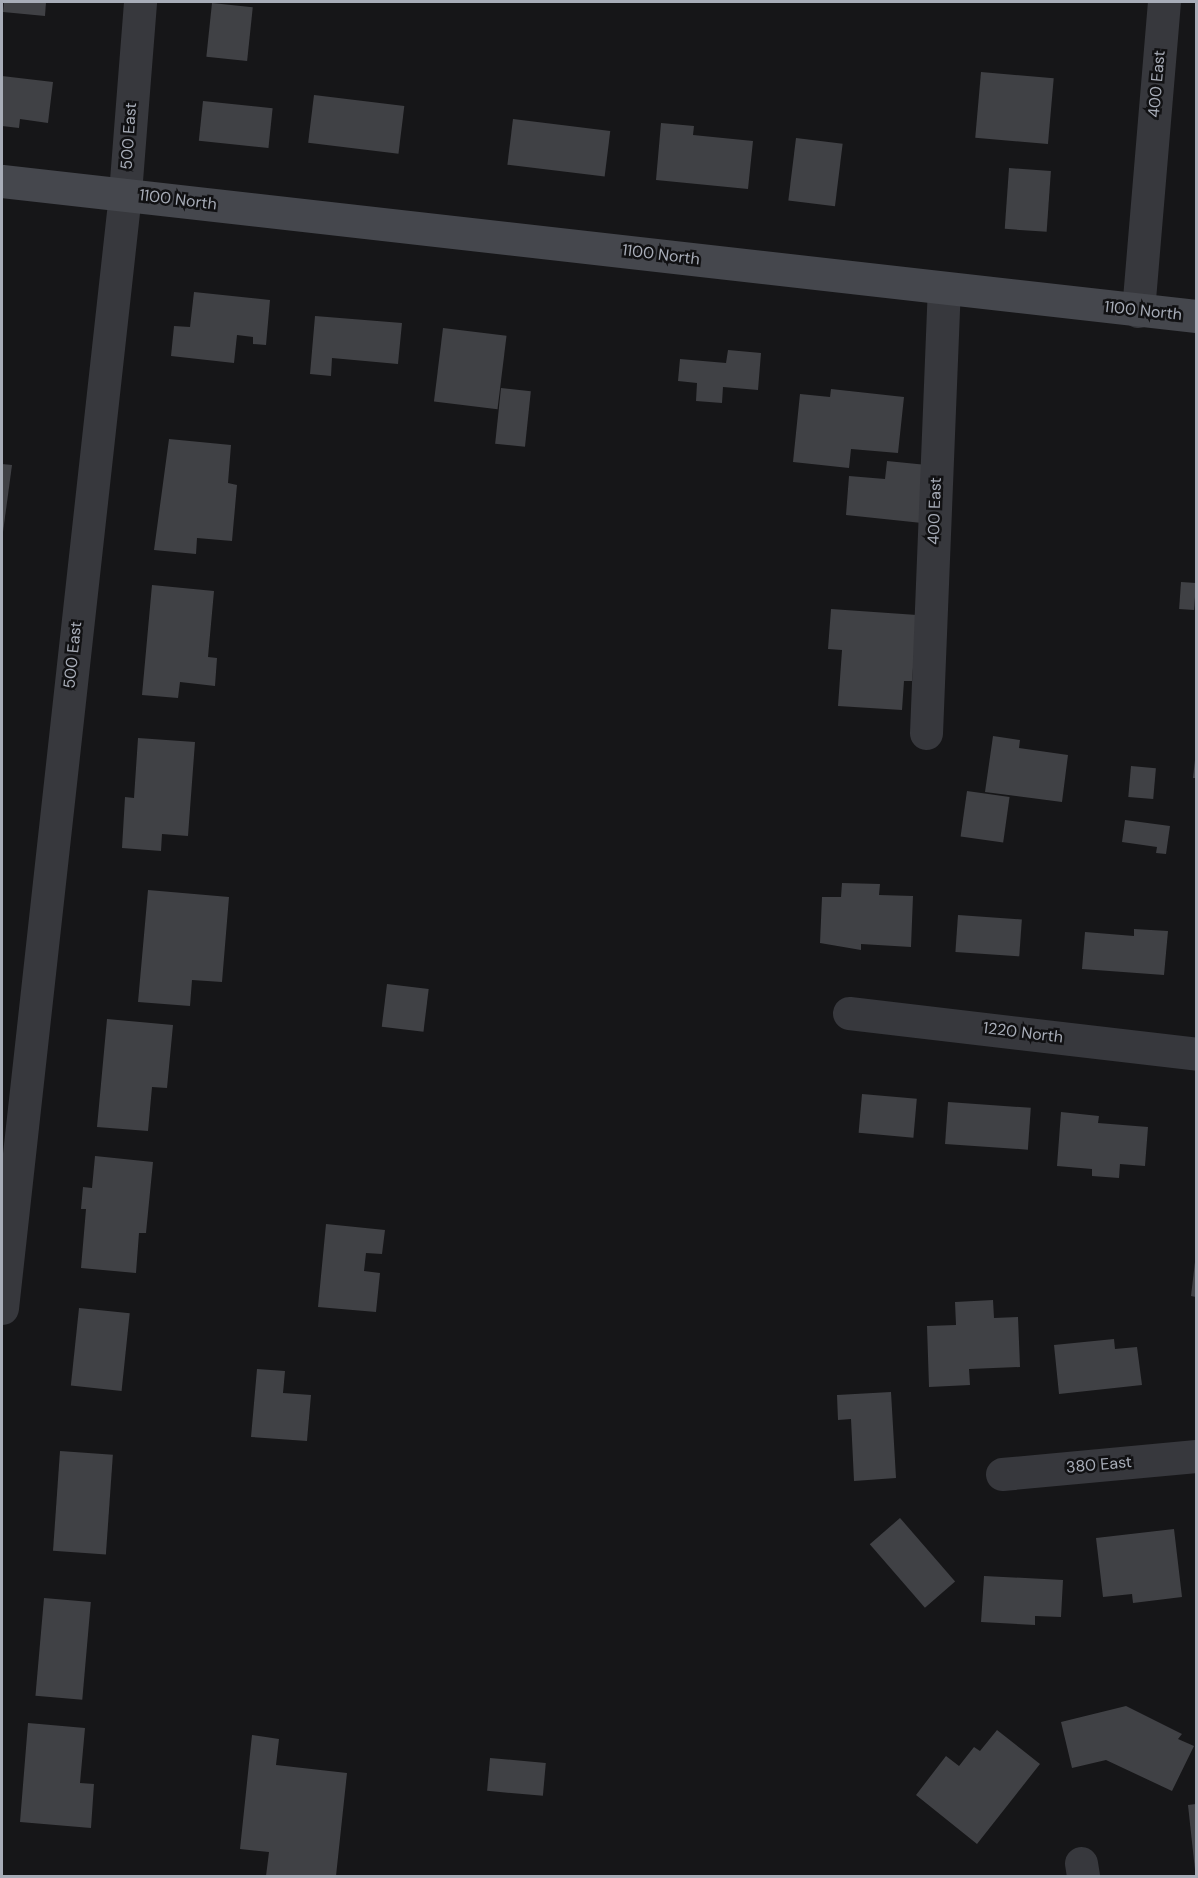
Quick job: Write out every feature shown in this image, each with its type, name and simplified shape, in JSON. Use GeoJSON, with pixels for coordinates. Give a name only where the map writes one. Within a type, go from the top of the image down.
{"type":"FeatureCollection","features":[{"type":"Feature","properties":{"kind":"street","name":"500 East"},"geometry":{"type":"LineString","coordinates":[[2,1308],[125,194],[140,2]]}},
{"type":"Feature","properties":{"kind":"street","name":"400 East"},"geometry":{"type":"LineString","coordinates":[[1138,311],[1164,2]]}},
{"type":"Feature","properties":{"kind":"street","name":"1100 North"},"geometry":{"type":"LineString","coordinates":[[2,181],[1197,316]]}},
{"type":"Feature","properties":{"kind":"street","name":"400 East"},"geometry":{"type":"LineString","coordinates":[[926,734],[944,289]]}},
{"type":"Feature","properties":{"kind":"street","name":"1220 North"},"geometry":{"type":"LineString","coordinates":[[849,1013],[1197,1054]]}},
{"type":"Feature","properties":{"kind":"street","name":"380 East"},"geometry":{"type":"LineString","coordinates":[[1002,1474],[1197,1456]]}},
{"type":"Feature","properties":{"kind":"building"},"geometry":{"type":"Polygon","coordinates":[[[4,2],[46,2],[45,16],[3,12],[4,2]]]}},
{"type":"Feature","properties":{"kind":"building"},"geometry":{"type":"Polygon","coordinates":[[[212,3],[253,7],[247,61],[206,57],[212,3]]]}},
{"type":"Feature","properties":{"kind":"building"},"geometry":{"type":"Polygon","coordinates":[[[981,72],[1054,78],[1048,144],[975,138],[981,72]]]}},
{"type":"Feature","properties":{"kind":"building"},"geometry":{"type":"Polygon","coordinates":[[[2,76],[53,82],[48,123],[20,119],[19,128],[2,126],[2,76]]]}},
{"type":"Feature","properties":{"kind":"building"},"geometry":{"type":"Polygon","coordinates":[[[314,95],[404,106],[398,154],[308,143],[314,95]]]}},
{"type":"Feature","properties":{"kind":"building"},"geometry":{"type":"Polygon","coordinates":[[[203,101],[273,108],[268,148],[199,141],[203,101]]]}},
{"type":"Feature","properties":{"kind":"building"},"geometry":{"type":"Polygon","coordinates":[[[513,119],[610,131],[605,177],[507,165],[513,119]]]}},
{"type":"Feature","properties":{"kind":"building"},"geometry":{"type":"Polygon","coordinates":[[[661,123],[694,126],[693,135],[753,141],[748,189],[656,180],[661,123]]]}},
{"type":"Feature","properties":{"kind":"building"},"geometry":{"type":"Polygon","coordinates":[[[796,138],[843,144],[835,206],[788,201],[796,138]]]}},
{"type":"Feature","properties":{"kind":"building"},"geometry":{"type":"Polygon","coordinates":[[[1009,168],[1051,171],[1047,232],[1005,229],[1009,168]]]}},
{"type":"Feature","properties":{"kind":"building"},"geometry":{"type":"Polygon","coordinates":[[[194,292],[270,300],[266,345],[253,344],[253,337],[237,335],[234,363],[171,356],[174,326],[190,327],[194,292]]]}},
{"type":"Feature","properties":{"kind":"building"},"geometry":{"type":"Polygon","coordinates":[[[315,316],[402,323],[398,364],[332,358],[331,376],[310,374],[315,316]]]}},
{"type":"Feature","properties":{"kind":"building"},"geometry":{"type":"Polygon","coordinates":[[[443,328],[507,336],[498,409],[434,401],[443,328]]]}},
{"type":"Feature","properties":{"kind":"building"},"geometry":{"type":"Polygon","coordinates":[[[728,350],[761,353],[758,390],[723,387],[722,403],[696,401],[697,383],[678,381],[680,359],[726,363],[728,350]]]}},
{"type":"Feature","properties":{"kind":"building"},"geometry":{"type":"Polygon","coordinates":[[[501,388],[531,391],[525,447],[495,444],[501,388]]]}},
{"type":"Feature","properties":{"kind":"building"},"geometry":{"type":"Polygon","coordinates":[[[831,389],[904,397],[898,453],[851,449],[849,468],[793,462],[800,394],[830,397],[831,389]]]}},
{"type":"Feature","properties":{"kind":"building"},"geometry":{"type":"Polygon","coordinates":[[[169,439],[231,445],[228,483],[237,485],[232,541],[197,538],[196,554],[154,550],[169,439]]]}},
{"type":"Feature","properties":{"kind":"building"},"geometry":{"type":"Polygon","coordinates":[[[887,461],[927,465],[922,523],[846,515],[849,476],[885,479],[887,461]]]}},
{"type":"Feature","properties":{"kind":"building"},"geometry":{"type":"Polygon","coordinates":[[[2,464],[12,465],[3,532],[2,532],[2,464]]]}},
{"type":"Feature","properties":{"kind":"building"},"geometry":{"type":"Polygon","coordinates":[[[1181,582],[1196,583],[1194,610],[1179,609],[1181,582]]]}},
{"type":"Feature","properties":{"kind":"building"},"geometry":{"type":"Polygon","coordinates":[[[152,585],[214,591],[208,657],[217,658],[215,686],[180,682],[178,698],[142,695],[152,585]]]}},
{"type":"Feature","properties":{"kind":"building"},"geometry":{"type":"Polygon","coordinates":[[[831,609],[917,615],[912,681],[904,681],[902,710],[838,706],[842,650],[828,649],[831,609]]]}},
{"type":"Feature","properties":{"kind":"building"},"geometry":{"type":"Polygon","coordinates":[[[993,736],[1020,740],[1019,748],[1068,755],[1062,802],[985,792],[993,736]]]}},
{"type":"Feature","properties":{"kind":"building"},"geometry":{"type":"Polygon","coordinates":[[[138,738],[195,742],[188,836],[162,834],[161,851],[122,848],[125,797],[134,798],[138,738]]]}},
{"type":"Feature","properties":{"kind":"building"},"geometry":{"type":"Polygon","coordinates":[[[1195,760],[1196,778],[1193,778],[1195,760]]]}},
{"type":"Feature","properties":{"kind":"building"},"geometry":{"type":"Polygon","coordinates":[[[1131,766],[1156,768],[1153,799],[1128,797],[1131,766]]]}},
{"type":"Feature","properties":{"kind":"building"},"geometry":{"type":"Polygon","coordinates":[[[967,791],[1010,797],[1003,843],[961,837],[967,791]]]}},
{"type":"Feature","properties":{"kind":"building"},"geometry":{"type":"Polygon","coordinates":[[[1125,820],[1170,826],[1166,854],[1156,853],[1157,847],[1122,842],[1125,820]]]}},
{"type":"Feature","properties":{"kind":"building"},"geometry":{"type":"Polygon","coordinates":[[[842,883],[880,884],[879,895],[913,896],[911,947],[861,944],[861,950],[820,943],[822,897],[841,897],[842,883]]]}},
{"type":"Feature","properties":{"kind":"building"},"geometry":{"type":"Polygon","coordinates":[[[148,890],[229,897],[222,982],[192,980],[190,1006],[138,1002],[148,890]]]}},
{"type":"Feature","properties":{"kind":"building"},"geometry":{"type":"Polygon","coordinates":[[[958,915],[1022,919],[1019,956],[955,952],[958,915]]]}},
{"type":"Feature","properties":{"kind":"building"},"geometry":{"type":"Polygon","coordinates":[[[1134,929],[1168,931],[1164,975],[1082,969],[1085,932],[1134,936],[1134,929]]]}},
{"type":"Feature","properties":{"kind":"building"},"geometry":{"type":"Polygon","coordinates":[[[387,984],[429,989],[423,1032],[382,1027],[387,984]]]}},
{"type":"Feature","properties":{"kind":"building"},"geometry":{"type":"Polygon","coordinates":[[[107,1019],[173,1025],[167,1088],[152,1087],[148,1131],[97,1127],[107,1019]]]}},
{"type":"Feature","properties":{"kind":"building"},"geometry":{"type":"Polygon","coordinates":[[[862,1094],[917,1099],[913,1138],[859,1133],[862,1094]]]}},
{"type":"Feature","properties":{"kind":"building"},"geometry":{"type":"Polygon","coordinates":[[[948,1102],[1031,1108],[1028,1150],[945,1144],[948,1102]]]}},
{"type":"Feature","properties":{"kind":"building"},"geometry":{"type":"Polygon","coordinates":[[[1061,1112],[1099,1116],[1098,1123],[1148,1127],[1145,1166],[1120,1164],[1119,1178],[1092,1176],[1092,1169],[1057,1166],[1061,1112]]]}},
{"type":"Feature","properties":{"kind":"building"},"geometry":{"type":"Polygon","coordinates":[[[95,1156],[153,1162],[146,1233],[139,1233],[136,1273],[81,1268],[86,1209],[81,1209],[83,1187],[92,1188],[95,1156]]]}},
{"type":"Feature","properties":{"kind":"building"},"geometry":{"type":"Polygon","coordinates":[[[326,1224],[385,1230],[382,1254],[366,1253],[364,1271],[380,1273],[376,1312],[318,1307],[326,1224]]]}},
{"type":"Feature","properties":{"kind":"building"},"geometry":{"type":"Polygon","coordinates":[[[1196,1262],[1196,1297],[1191,1296],[1196,1262]]]}},
{"type":"Feature","properties":{"kind":"building"},"geometry":{"type":"Polygon","coordinates":[[[993,1300],[994,1318],[1018,1317],[1020,1367],[969,1369],[970,1385],[929,1387],[927,1326],[956,1325],[955,1302],[993,1300]]]}},
{"type":"Feature","properties":{"kind":"building"},"geometry":{"type":"Polygon","coordinates":[[[79,1308],[130,1313],[122,1391],[71,1386],[79,1308]]]}},
{"type":"Feature","properties":{"kind":"building"},"geometry":{"type":"Polygon","coordinates":[[[1114,1339],[1115,1349],[1137,1347],[1142,1385],[1059,1394],[1054,1345],[1114,1339]]]}},
{"type":"Feature","properties":{"kind":"building"},"geometry":{"type":"Polygon","coordinates":[[[257,1369],[285,1371],[283,1393],[311,1395],[307,1441],[251,1437],[257,1369]]]}},
{"type":"Feature","properties":{"kind":"building"},"geometry":{"type":"Polygon","coordinates":[[[891,1392],[896,1478],[854,1481],[851,1419],[838,1420],[837,1395],[891,1392]]]}},
{"type":"Feature","properties":{"kind":"building"},"geometry":{"type":"Polygon","coordinates":[[[60,1451],[113,1455],[106,1554],[53,1551],[60,1451]]]}},
{"type":"Feature","properties":{"kind":"building"},"geometry":{"type":"Polygon","coordinates":[[[900,1518],[955,1581],[925,1608],[870,1544],[900,1518]]]}},
{"type":"Feature","properties":{"kind":"building"},"geometry":{"type":"Polygon","coordinates":[[[1174,1529],[1182,1597],[1133,1603],[1132,1594],[1103,1597],[1096,1538],[1174,1529]]]}},
{"type":"Feature","properties":{"kind":"building"},"geometry":{"type":"Polygon","coordinates":[[[984,1576],[1063,1580],[1061,1617],[1035,1616],[1035,1625],[981,1622],[984,1576]]]}},
{"type":"Feature","properties":{"kind":"building"},"geometry":{"type":"Polygon","coordinates":[[[44,1598],[91,1602],[82,1700],[35,1696],[44,1598]]]}},
{"type":"Feature","properties":{"kind":"building"},"geometry":{"type":"Polygon","coordinates":[[[1126,1706],[1182,1734],[1178,1739],[1194,1746],[1172,1791],[1106,1760],[1072,1768],[1061,1722],[1126,1706]]]}},
{"type":"Feature","properties":{"kind":"building"},"geometry":{"type":"Polygon","coordinates":[[[28,1723],[85,1728],[80,1783],[94,1784],[91,1828],[20,1822],[28,1723]]]}},
{"type":"Feature","properties":{"kind":"building"},"geometry":{"type":"Polygon","coordinates":[[[997,1730],[1040,1764],[977,1844],[916,1795],[946,1756],[959,1766],[974,1747],[980,1751],[997,1730]]]}},
{"type":"Feature","properties":{"kind":"building"},"geometry":{"type":"Polygon","coordinates":[[[252,1735],[279,1739],[276,1765],[347,1773],[336,1876],[266,1876],[269,1852],[240,1849],[252,1735]]]}},
{"type":"Feature","properties":{"kind":"building"},"geometry":{"type":"Polygon","coordinates":[[[490,1758],[546,1763],[543,1796],[487,1791],[490,1758]]]}},
{"type":"Feature","properties":{"kind":"building"},"geometry":{"type":"Polygon","coordinates":[[[1196,1804],[1196,1870],[1195,1870],[1188,1805],[1196,1804]]]}}]}
